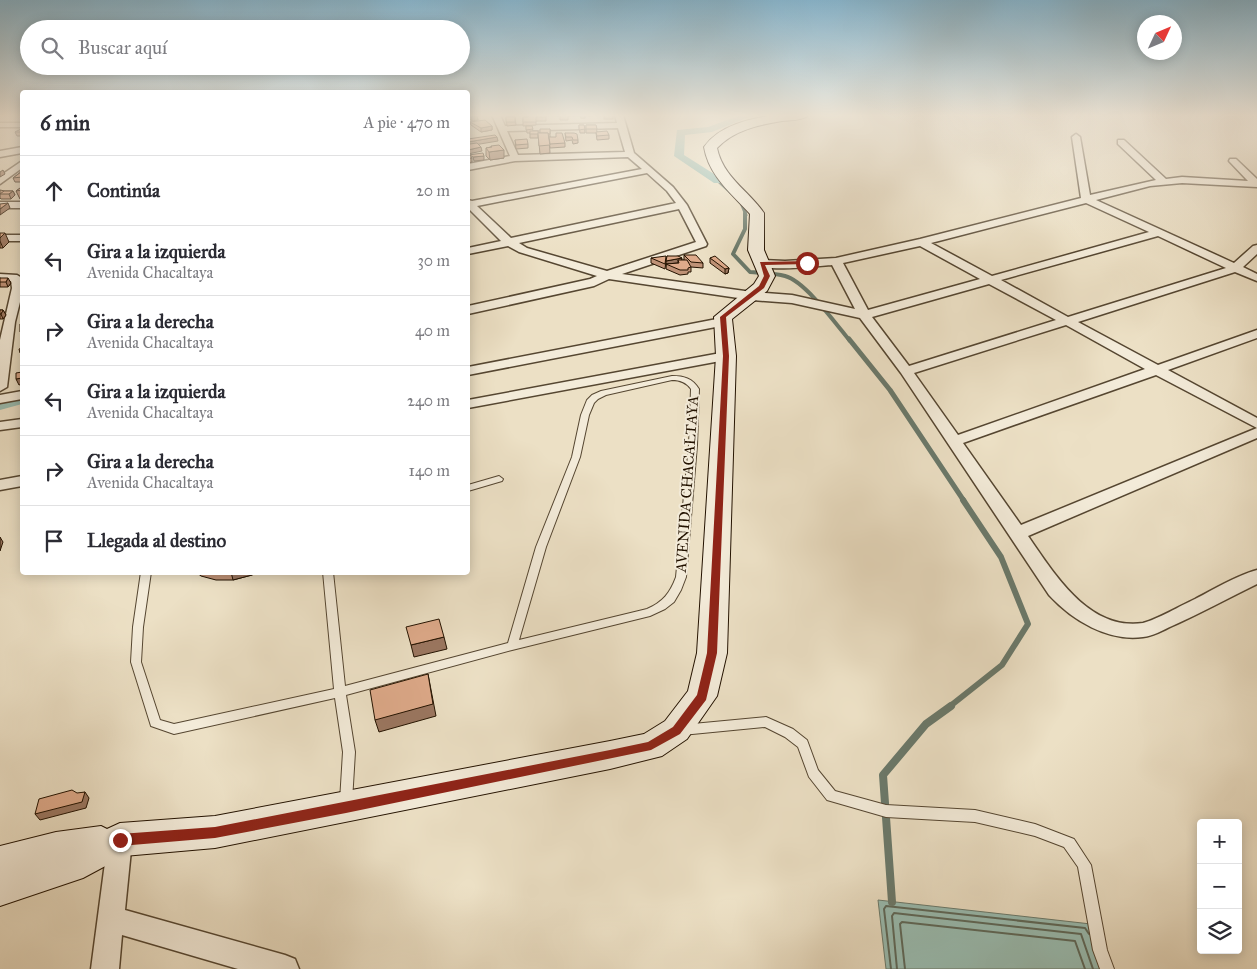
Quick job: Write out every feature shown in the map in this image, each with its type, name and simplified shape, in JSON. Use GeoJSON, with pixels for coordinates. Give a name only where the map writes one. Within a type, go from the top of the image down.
{"type":"FeatureCollection","features":[{"type":"Feature","properties":{"kind":"street"},"geometry":{"type":"LineString","coordinates":[[470,167],[503,160]]}},
{"type":"Feature","properties":{"kind":"street"},"geometry":{"type":"LineString","coordinates":[[470,310],[594,282],[607,275],[692,249],[702,244],[682,204],[670,188],[638,160]]}},
{"type":"Feature","properties":{"kind":"street"},"geometry":{"type":"LineString","coordinates":[[470,371],[722,322],[726,312],[752,296],[762,287],[767,276],[756,250],[757,213],[722,177],[714,160]]}},
{"type":"Feature","properties":{"kind":"street"},"geometry":{"type":"LineString","coordinates":[[1080,160],[1086,199]]}},
{"type":"Feature","properties":{"kind":"street"},"geometry":{"type":"LineString","coordinates":[[1141,160],[1163,181]]}},
{"type":"Feature","properties":{"kind":"street"},"geometry":{"type":"LineString","coordinates":[[1233,161],[1257,184]]}},
{"type":"Feature","properties":{"kind":"street"},"geometry":{"type":"LineString","coordinates":[[0,168],[20,166]]}},
{"type":"Feature","properties":{"kind":"street"},"geometry":{"type":"LineString","coordinates":[[0,181],[20,167]]}},
{"type":"Feature","properties":{"kind":"street"},"geometry":{"type":"LineString","coordinates":[[470,204],[650,170]]}},
{"type":"Feature","properties":{"kind":"street"},"geometry":{"type":"LineString","coordinates":[[762,263],[836,261],[921,242],[1163,181],[1257,184]]}},
{"type":"Feature","properties":{"kind":"street"},"geometry":{"type":"LineString","coordinates":[[1086,199],[1257,278]]}},
{"type":"Feature","properties":{"kind":"street"},"geometry":{"type":"LineString","coordinates":[[470,251],[682,204]]}},
{"type":"Feature","properties":{"kind":"street"},"geometry":{"type":"LineString","coordinates":[[0,205],[20,205]]}},
{"type":"Feature","properties":{"kind":"street"},"geometry":{"type":"LineString","coordinates":[[470,206],[509,242],[523,250],[607,275],[792,300],[864,316],[1158,233]]}},
{"type":"Feature","properties":{"kind":"street"},"geometry":{"type":"LineString","coordinates":[[0,238],[20,238]]}},
{"type":"Feature","properties":{"kind":"street"},"geometry":{"type":"LineString","coordinates":[[921,242],[1257,424]]}},
{"type":"Feature","properties":{"kind":"street"},"geometry":{"type":"LineString","coordinates":[[906,371],[1234,269],[1257,248]]}},
{"type":"Feature","properties":{"kind":"street"},"geometry":{"type":"LineString","coordinates":[[836,261],[864,316],[906,371],[1064,599],[1098,621],[1124,628],[1145,630],[1254,581]]}},
{"type":"Feature","properties":{"kind":"street"},"geometry":{"type":"LineString","coordinates":[[0,277],[17,278],[20,287],[5,322],[6,345],[0,390],[20,395]]}},
{"type":"Feature","properties":{"kind":"street","name":"AVENIDA CHACALTAYA"},"geometry":{"type":"LineString","coordinates":[[0,888],[70,866],[120,840],[215,832],[346,808],[651,746],[676,730],[702,696],[712,653],[726,356],[722,322]]}},
{"type":"Feature","properties":{"kind":"street"},"geometry":{"type":"LineString","coordinates":[[955,441],[1257,334]]}},
{"type":"Feature","properties":{"kind":"street"},"geometry":{"type":"LineString","coordinates":[[6,345],[20,342]]}},
{"type":"Feature","properties":{"kind":"street"},"geometry":{"type":"LineString","coordinates":[[470,404],[726,356]]}},
{"type":"Feature","properties":{"kind":"street"},"geometry":{"type":"LineString","coordinates":[[0,426],[20,423]]}},
{"type":"Feature","properties":{"kind":"street"},"geometry":{"type":"LineString","coordinates":[[1018,533],[1257,433]]}},
{"type":"Feature","properties":{"kind":"street"},"geometry":{"type":"LineString","coordinates":[[0,485],[20,481]]}},
{"type":"Feature","properties":{"kind":"street"},"geometry":{"type":"LineString","coordinates":[[0,863],[56,849],[120,840],[105,969]]}},
{"type":"Feature","properties":{"kind":"street"},"geometry":{"type":"LineString","coordinates":[[111,919],[285,969]]}},
{"type":"Feature","properties":{"kind":"lane","name":"AVENIDA CHACALTAYA"},"geometry":{"type":"LineString","coordinates":[[146,575],[138,627],[136,662],[155,723],[174,729],[340,692],[512,646],[650,612],[664,606],[676,594],[681,577],[693,445],[695,389],[692,382],[682,378],[672,378],[604,393],[590,402],[585,415],[576,458],[541,547],[512,646]]}},
{"type":"Feature","properties":{"kind":"lane"},"geometry":{"type":"LineString","coordinates":[[470,487],[499,479]]}},
{"type":"Feature","properties":{"kind":"lane"},"geometry":{"type":"LineString","coordinates":[[328,575],[340,692],[349,752],[346,808]]}},
{"type":"Feature","properties":{"kind":"lane"},"geometry":{"type":"LineString","coordinates":[[676,730],[766,722],[790,733],[803,744],[813,773],[831,796],[886,810],[975,816],[1034,830],[1069,843],[1084,865],[1100,950],[1106,969]]}},
{"type":"Feature","properties":{"kind":"water"},"geometry":{"type":"Polygon","coordinates":[[[878,900],[1091,924],[1104,969],[886,969],[878,900]]]}},
{"type":"Feature","properties":{"kind":"building"},"geometry":{"type":"Polygon","coordinates":[[[20,173],[20,177],[13,178],[20,173]]]}},
{"type":"Feature","properties":{"kind":"building"},"geometry":{"type":"Polygon","coordinates":[[[4,191],[13,191],[9,194],[0,194],[4,191]]]}},
{"type":"Feature","properties":{"kind":"building"},"geometry":{"type":"Polygon","coordinates":[[[8,203],[0,209],[0,204],[8,203]]]}},
{"type":"Feature","properties":{"kind":"building"},"geometry":{"type":"Polygon","coordinates":[[[684,255],[696,255],[703,263],[691,262],[684,255]]]}},
{"type":"Feature","properties":{"kind":"building"},"geometry":{"type":"Polygon","coordinates":[[[666,256],[665,264],[651,258],[666,256]]]}},
{"type":"Feature","properties":{"kind":"building"},"geometry":{"type":"Polygon","coordinates":[[[667,256],[678,256],[682,258],[666,261],[667,256]]]}},
{"type":"Feature","properties":{"kind":"building"},"geometry":{"type":"Polygon","coordinates":[[[715,256],[729,268],[725,269],[710,258],[715,256]]]}},
{"type":"Feature","properties":{"kind":"building"},"geometry":{"type":"Polygon","coordinates":[[[678,260],[687,260],[691,267],[688,270],[680,270],[666,264],[679,263],[678,260]]]}},
{"type":"Feature","properties":{"kind":"building"},"geometry":{"type":"Polygon","coordinates":[[[0,278],[8,278],[6,282],[0,282],[0,278]]]}},
{"type":"Feature","properties":{"kind":"building"},"geometry":{"type":"Polygon","coordinates":[[[20,372],[20,378],[16,379],[16,373],[20,372]]]}},
{"type":"Feature","properties":{"kind":"building"},"geometry":{"type":"Polygon","coordinates":[[[439,619],[444,637],[411,645],[406,627],[439,619]]]}},
{"type":"Feature","properties":{"kind":"building"},"geometry":{"type":"Polygon","coordinates":[[[428,674],[433,704],[375,720],[370,690],[428,674]]]}},
{"type":"Feature","properties":{"kind":"building"},"geometry":{"type":"Polygon","coordinates":[[[72,790],[77,793],[85,792],[82,802],[35,814],[39,799],[72,790]]]}},
{"type":"Feature","properties":{"kind":"waterway"},"geometry":{"type":"LineString","coordinates":[[686,160],[718,181]]}},
{"type":"Feature","properties":{"kind":"waterway"},"geometry":{"type":"LineString","coordinates":[[718,181],[731,193]]}},
{"type":"Feature","properties":{"kind":"waterway"},"geometry":{"type":"LineString","coordinates":[[741,203],[746,215]]}},
{"type":"Feature","properties":{"kind":"waterway"},"geometry":{"type":"LineString","coordinates":[[745,213],[745,229],[733,254],[750,272],[785,276],[802,286],[820,304],[850,341]]}},
{"type":"Feature","properties":{"kind":"waterway"},"geometry":{"type":"LineString","coordinates":[[849,339],[890,390],[964,501]]}},
{"type":"Feature","properties":{"kind":"waterway"},"geometry":{"type":"LineString","coordinates":[[0,405],[20,400]]}},
{"type":"Feature","properties":{"kind":"waterway"},"geometry":{"type":"LineString","coordinates":[[949,707],[1002,665],[1028,624],[1001,557],[963,500]]}},
{"type":"Feature","properties":{"kind":"waterway"},"geometry":{"type":"LineString","coordinates":[[892,902],[883,775],[926,724],[951,706]]}},
{"type":"Feature","properties":{"kind":"route"},"geometry":{"type":"LineString","coordinates":[[120,840],[215,832],[346,808],[651,746],[676,730],[702,696],[712,653],[726,356],[723,317],[726,312],[752,296],[762,287],[767,276],[762,263],[807,263]]}}]}
